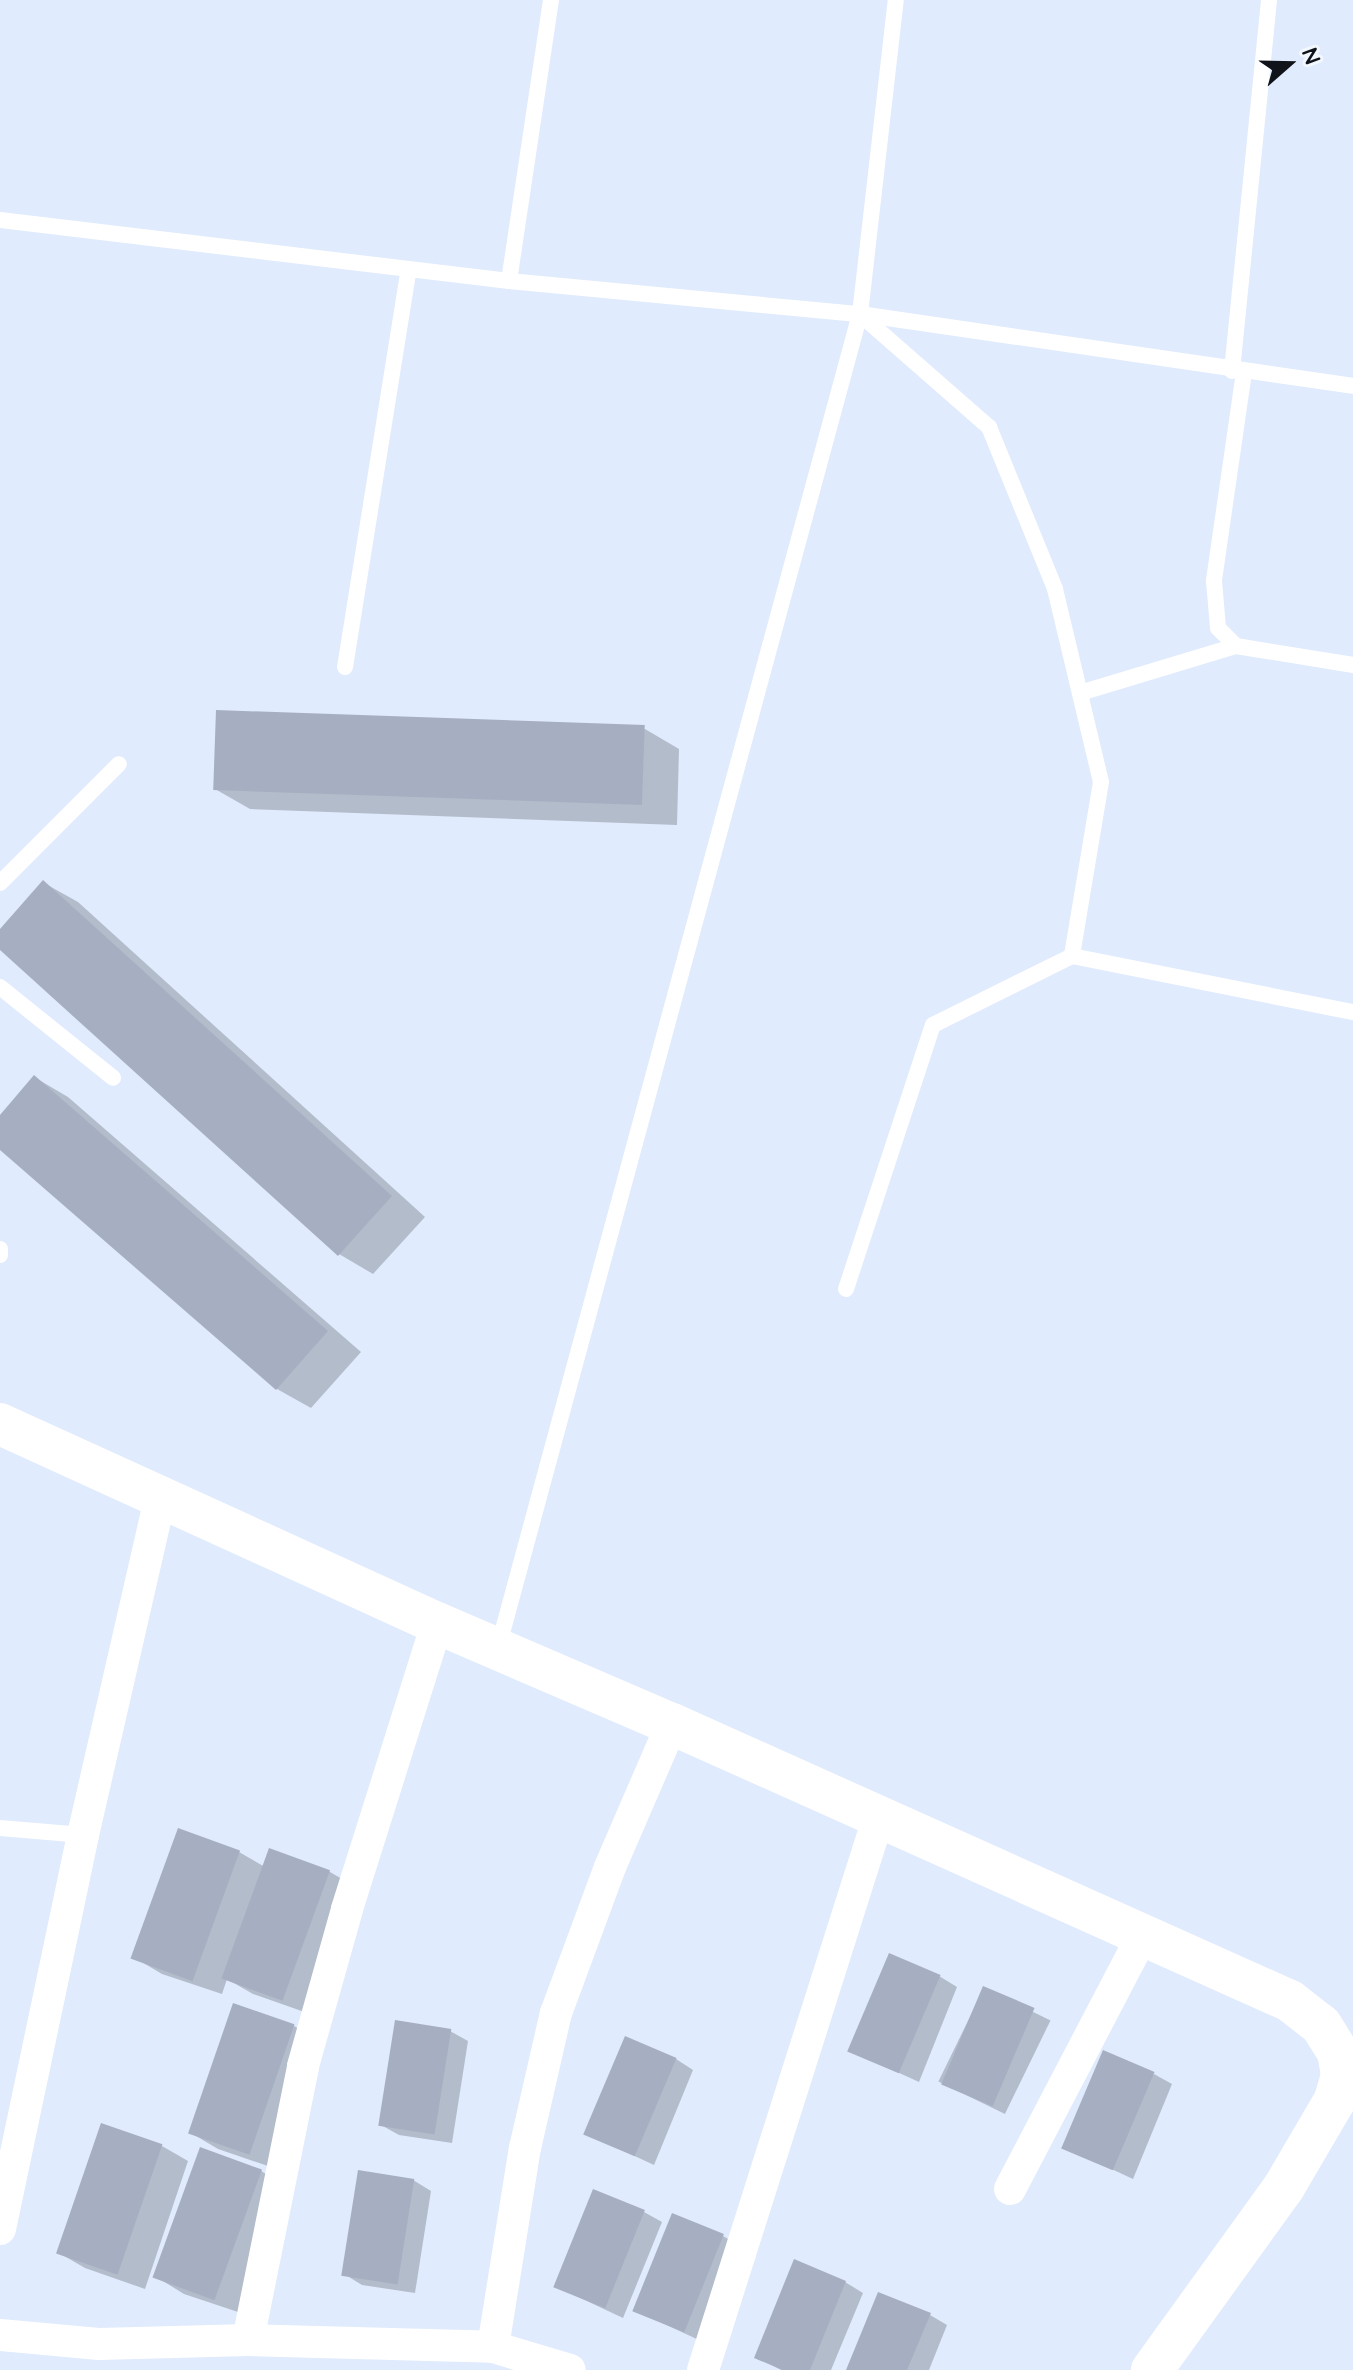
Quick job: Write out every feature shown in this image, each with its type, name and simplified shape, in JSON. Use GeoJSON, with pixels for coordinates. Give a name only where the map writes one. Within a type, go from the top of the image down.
{"type":"FeatureCollection","features":[{"type":"Feature","properties":{"kind":"street"},"geometry":{"type":"LineString","coordinates":[[0,1424],[437,1623],[672,1724],[1290,2001],[1337,2028],[1342,2075],[1335,2100],[1284,2187],[1152,2370]]}},
{"type":"Feature","properties":{"kind":"street"},"geometry":{"type":"LineString","coordinates":[[0,2229],[83,1835],[160,1499]]}},
{"type":"Feature","properties":{"kind":"street"},"geometry":{"type":"LineString","coordinates":[[248,2340],[303,2066],[347,1909],[437,1623]]}},
{"type":"Feature","properties":{"kind":"street"},"geometry":{"type":"LineString","coordinates":[[493,2347],[525,2148],[556,2013],[610,1867],[672,1724]]}},
{"type":"Feature","properties":{"kind":"street"},"geometry":{"type":"LineString","coordinates":[[703,2370],[879,1816]]}},
{"type":"Feature","properties":{"kind":"street"},"geometry":{"type":"LineString","coordinates":[[1010,2189],[1143,1935]]}},
{"type":"Feature","properties":{"kind":"street"},"geometry":{"type":"LineString","coordinates":[[0,2335],[98,2357],[248,2340],[493,2347],[570,2370]]}},
{"type":"Feature","properties":{"kind":"lane"},"geometry":{"type":"LineString","coordinates":[[509,281],[551,0]]}},
{"type":"Feature","properties":{"kind":"lane"},"geometry":{"type":"LineString","coordinates":[[498,1650],[860,314],[896,0]]}},
{"type":"Feature","properties":{"kind":"lane"},"geometry":{"type":"LineString","coordinates":[[1236,646],[1218,628],[1213,609],[1238,371],[1269,0]]}},
{"type":"Feature","properties":{"kind":"lane"},"geometry":{"type":"LineString","coordinates":[[0,220],[509,281],[860,314],[1353,386]]}},
{"type":"Feature","properties":{"kind":"lane"},"geometry":{"type":"LineString","coordinates":[[345,667],[409,269]]}},
{"type":"Feature","properties":{"kind":"lane"},"geometry":{"type":"LineString","coordinates":[[860,314],[989,427],[1055,589],[1101,782],[1072,956]]}},
{"type":"Feature","properties":{"kind":"lane"},"geometry":{"type":"LineString","coordinates":[[1080,693],[1236,646],[1353,665]]}},
{"type":"Feature","properties":{"kind":"lane"},"geometry":{"type":"LineString","coordinates":[[0,883],[119,764]]}},
{"type":"Feature","properties":{"kind":"lane"},"geometry":{"type":"LineString","coordinates":[[846,1289],[933,1025],[1072,956],[1353,1012]]}},
{"type":"Feature","properties":{"kind":"lane"},"geometry":{"type":"LineString","coordinates":[[0,987],[113,1078]]}},
{"type":"Feature","properties":{"kind":"lane"},"geometry":{"type":"LineString","coordinates":[[0,1828],[83,1835]]}},
{"type":"Feature","properties":{"kind":"building"},"geometry":{"type":"Polygon","coordinates":[[[216,710],[645,725],[642,805],[213,790],[216,710]]]}},
{"type":"Feature","properties":{"kind":"building"},"geometry":{"type":"Polygon","coordinates":[[[43,880],[392,1196],[338,1256],[0,950],[0,929],[43,880]]]}},
{"type":"Feature","properties":{"kind":"building"},"geometry":{"type":"Polygon","coordinates":[[[34,1075],[328,1331],[276,1390],[0,1150],[0,1115],[34,1075]]]}},
{"type":"Feature","properties":{"kind":"building"},"geometry":{"type":"Polygon","coordinates":[[[178,1828],[240,1851],[192,1981],[130,1959],[178,1828]]]}},
{"type":"Feature","properties":{"kind":"building"},"geometry":{"type":"Polygon","coordinates":[[[269,1848],[330,1870],[283,2001],[221,1979],[269,1848]]]}},
{"type":"Feature","properties":{"kind":"building"},"geometry":{"type":"Polygon","coordinates":[[[889,1953],[941,1975],[899,2073],[847,2051],[889,1953]]]}},
{"type":"Feature","properties":{"kind":"building"},"geometry":{"type":"Polygon","coordinates":[[[983,1986],[1035,2008],[993,2106],[941,2084],[983,1986]]]}},
{"type":"Feature","properties":{"kind":"building"},"geometry":{"type":"Polygon","coordinates":[[[233,2003],[294,2024],[250,2155],[188,2133],[233,2003]]]}},
{"type":"Feature","properties":{"kind":"building"},"geometry":{"type":"Polygon","coordinates":[[[395,2020],[451,2029],[435,2135],[378,2126],[395,2020]]]}},
{"type":"Feature","properties":{"kind":"building"},"geometry":{"type":"Polygon","coordinates":[[[625,2036],[677,2058],[635,2156],[583,2134],[625,2036]]]}},
{"type":"Feature","properties":{"kind":"building"},"geometry":{"type":"Polygon","coordinates":[[[1103,2050],[1155,2072],[1113,2170],[1061,2148],[1103,2050]]]}},
{"type":"Feature","properties":{"kind":"building"},"geometry":{"type":"Polygon","coordinates":[[[101,2123],[162,2144],[118,2275],[56,2253],[101,2123]]]}},
{"type":"Feature","properties":{"kind":"building"},"geometry":{"type":"Polygon","coordinates":[[[200,2147],[262,2170],[214,2300],[152,2278],[200,2147]]]}},
{"type":"Feature","properties":{"kind":"building"},"geometry":{"type":"Polygon","coordinates":[[[358,2170],[414,2179],[398,2285],[341,2276],[358,2170]]]}},
{"type":"Feature","properties":{"kind":"building"},"geometry":{"type":"Polygon","coordinates":[[[593,2189],[645,2210],[605,2308],[553,2287],[593,2189]]]}},
{"type":"Feature","properties":{"kind":"building"},"geometry":{"type":"Polygon","coordinates":[[[672,2213],[724,2234],[684,2332],[632,2311],[672,2213]]]}},
{"type":"Feature","properties":{"kind":"building"},"geometry":{"type":"Polygon","coordinates":[[[794,2259],[846,2281],[810,2370],[783,2370],[754,2358],[794,2259]]]}},
{"type":"Feature","properties":{"kind":"building"},"geometry":{"type":"Polygon","coordinates":[[[878,2292],[931,2313],[907,2370],[846,2370],[878,2292]]]}}]}
